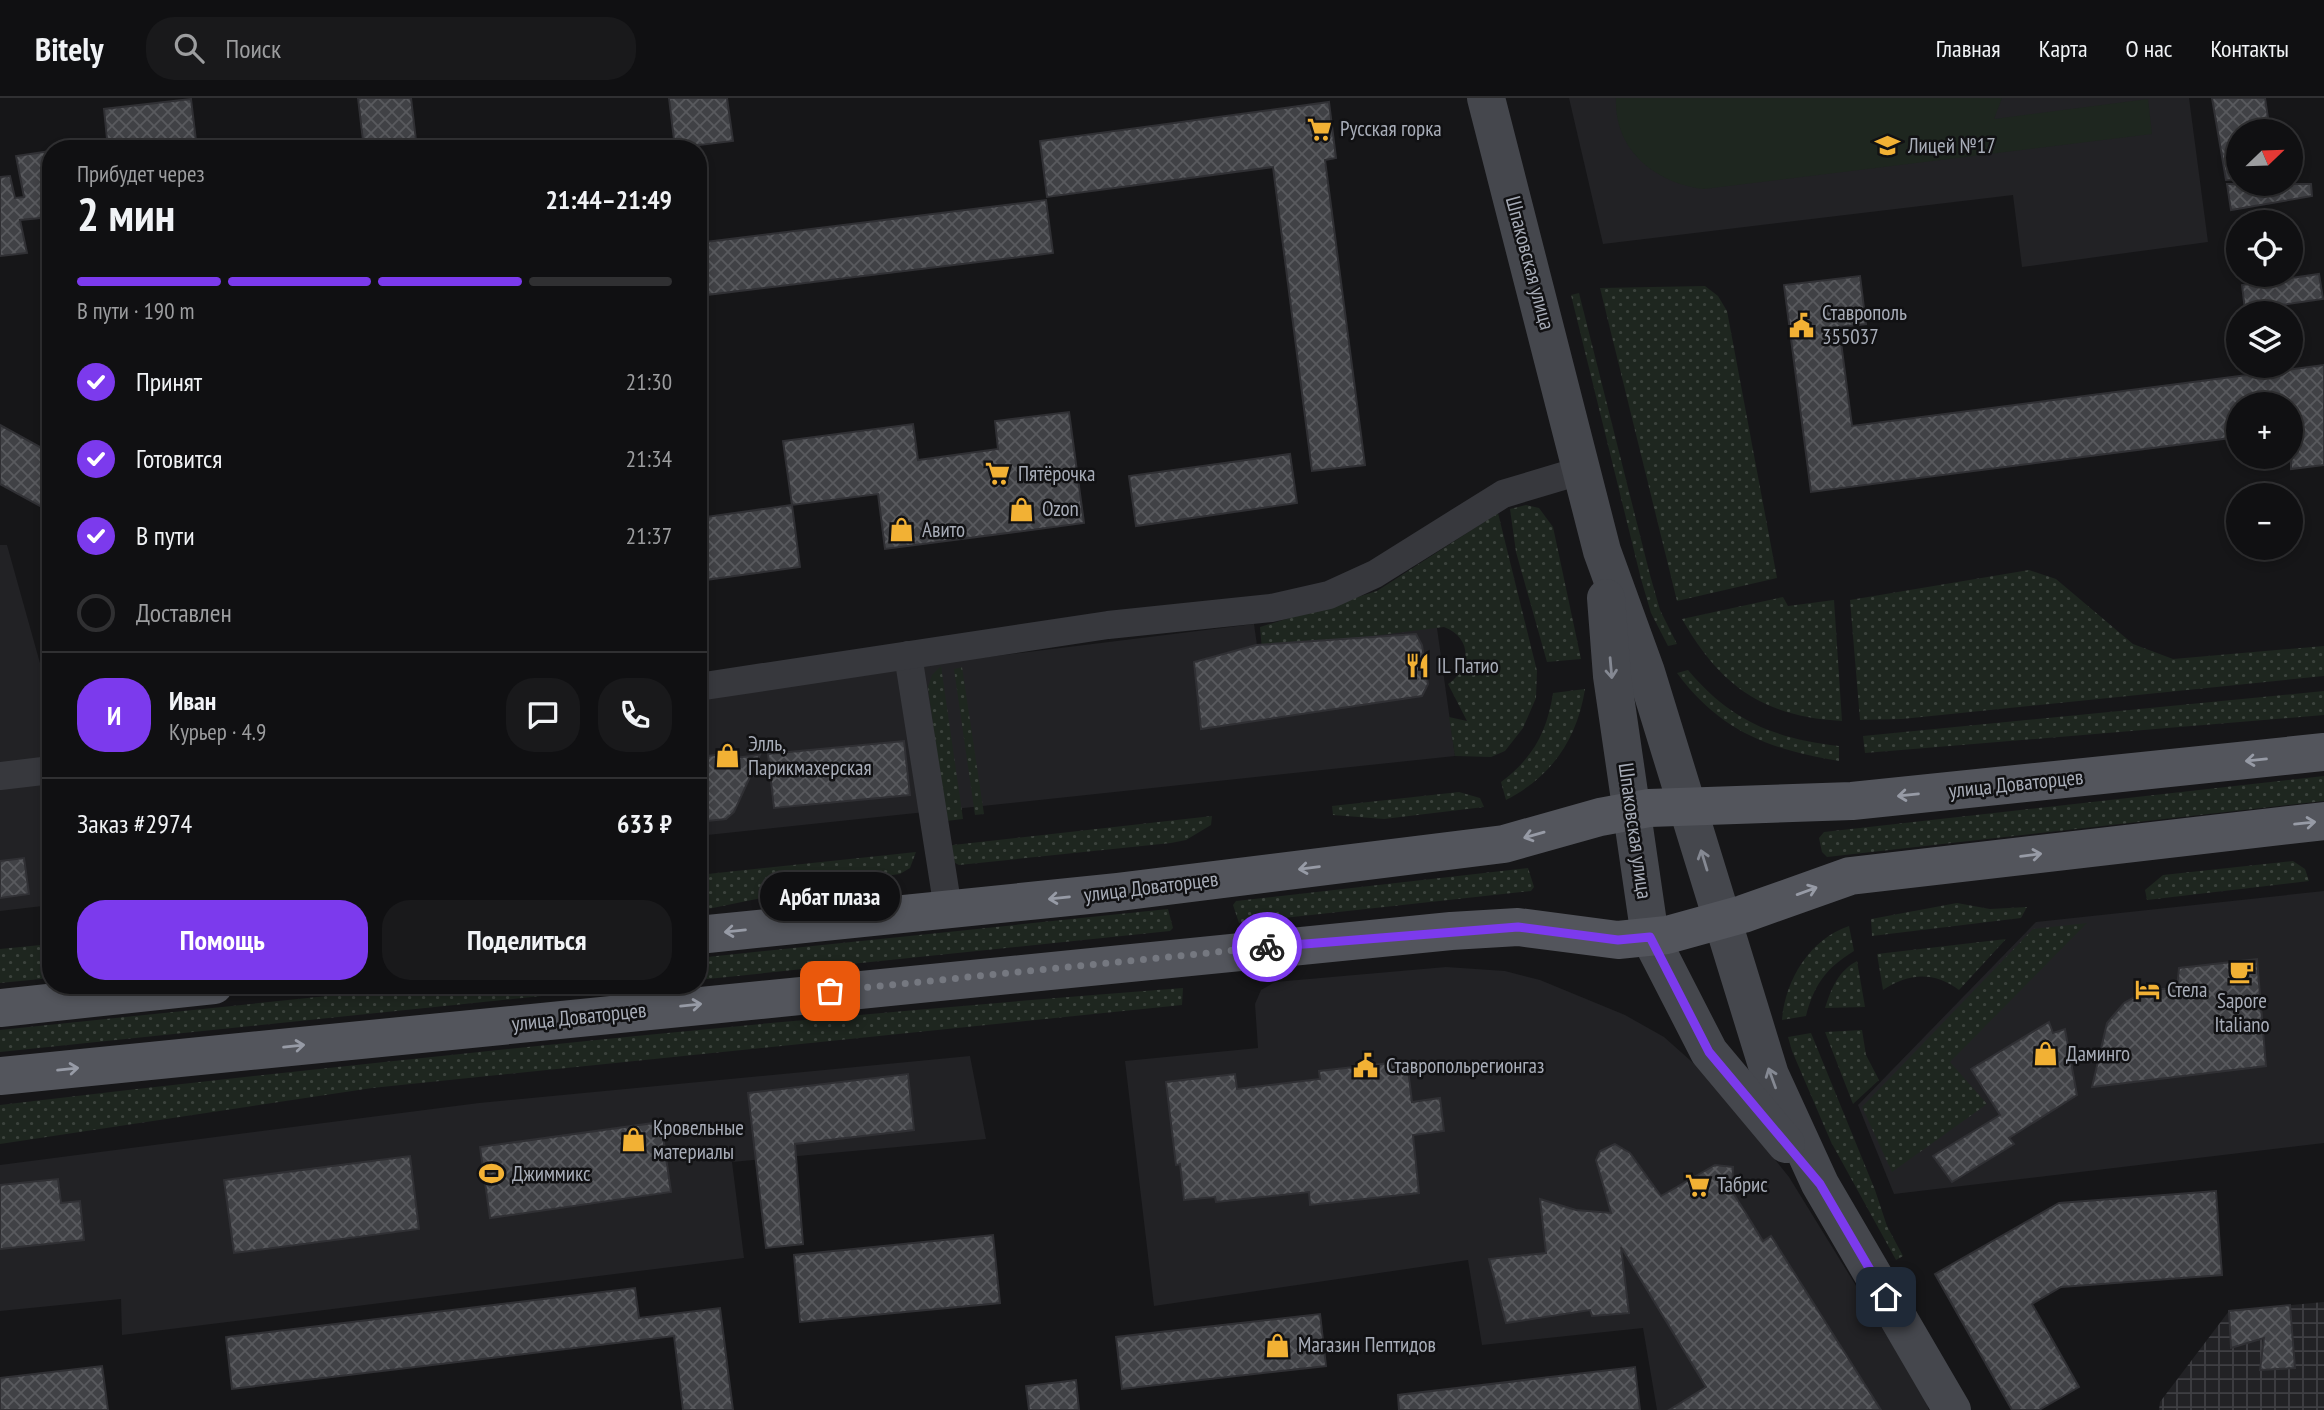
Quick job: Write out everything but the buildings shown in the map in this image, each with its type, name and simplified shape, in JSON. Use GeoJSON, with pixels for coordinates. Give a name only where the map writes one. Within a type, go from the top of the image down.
{"type":"FeatureCollection","features":[{"type":"Feature","properties":{"kind":"main road","name":"Шпаковская улица"},"geometry":{"type":"LineString","coordinates":[[1486,98],[1602,551],[1646,672],[1770,1075],[1820,1184],[1952,1410]]}},
{"type":"Feature","properties":{"kind":"main road","name":"Шпаковская улица"},"geometry":{"type":"LineString","coordinates":[[1602,551],[1634,938],[1709,1052],[1820,1184]]}},
{"type":"Feature","properties":{"kind":"main road","name":"улица Доваторцев"},"geometry":{"type":"LineString","coordinates":[[707,934],[948,909],[1504,844],[1600,817],[1648,808],[1852,801],[2324,752]]}},
{"type":"Feature","properties":{"kind":"main road"},"geometry":{"type":"LineString","coordinates":[[1634,938],[1743,914],[1850,876],[2324,821]]}},
{"type":"Feature","properties":{"kind":"main road","name":"улица Доваторцев"},"geometry":{"type":"LineString","coordinates":[[0,1076],[1451,931],[1518,927],[1634,938]]}},
{"type":"Feature","properties":{"kind":"main road"},"geometry":{"type":"LineString","coordinates":[[0,1007],[126,994]]}},
{"type":"Feature","properties":{"kind":"street"},"geometry":{"type":"LineString","coordinates":[[707,686],[1108,625],[1272,608],[1329,595],[1376,575],[1503,494],[1583,470]]}},
{"type":"Feature","properties":{"kind":"street"},"geometry":{"type":"LineString","coordinates":[[908,655],[948,909]]}},
{"type":"Feature","properties":{"kind":"street"},"geometry":{"type":"LineString","coordinates":[[0,776],[42,771]]}},
{"type":"Feature","properties":{"kind":"shaded area","name":"Лицей №17"},"geometry":{"type":"Polygon","coordinates":[[[1569,98],[2189,98],[2208,242],[2022,267],[2013,195],[1603,244],[1569,98]]]}},
{"type":"Feature","properties":{"kind":"shaded area"},"geometry":{"type":"Polygon","coordinates":[[[1616,98],[2002,98],[1994,119],[2148,99],[2152,134],[1704,189],[1669,180],[1641,161],[1622,133],[1617,117],[1616,98]]]}},
{"type":"Feature","properties":{"kind":"shaded area"},"geometry":{"type":"Polygon","coordinates":[[[1705,286],[1718,296],[1727,311],[1777,578],[1677,601],[1600,288],[1705,286]]]}},
{"type":"Feature","properties":{"kind":"shaded area"},"geometry":{"type":"Polygon","coordinates":[[[1579,293],[1650,575],[1660,610],[1677,644],[1668,646],[1651,613],[1641,579],[1571,295],[1579,293]]]}},
{"type":"Feature","properties":{"kind":"shaded area"},"geometry":{"type":"Polygon","coordinates":[[[1526,505],[1539,508],[1553,527],[1581,659],[1547,662],[1516,552],[1510,509],[1526,505]]]}},
{"type":"Feature","properties":{"kind":"shaded area"},"geometry":{"type":"Polygon","coordinates":[[[1498,513],[1537,671],[1536,698],[1523,728],[1505,751],[1491,757],[1455,756],[1449,717],[1467,721],[1448,684],[1461,670],[1466,653],[1460,638],[1444,627],[1262,650],[1260,627],[1377,591],[1498,513]]]}},
{"type":"Feature","properties":{"kind":"shaded area"},"geometry":{"type":"Polygon","coordinates":[[[0,545],[7,545],[42,670],[42,906],[0,911],[0,545]]]}},
{"type":"Feature","properties":{"kind":"shaded area"},"geometry":{"type":"Polygon","coordinates":[[[2029,570],[2056,579],[2133,644],[2173,659],[2324,646],[2324,676],[1902,719],[1860,720],[1850,600],[2029,570]]]}},
{"type":"Feature","properties":{"kind":"shaded area"},"geometry":{"type":"Polygon","coordinates":[[[1783,597],[1788,606],[1834,600],[1842,721],[1789,713],[1747,694],[1712,663],[1682,619],[1783,597]]]}},
{"type":"Feature","properties":{"kind":"shaded area"},"geometry":{"type":"Polygon","coordinates":[[[1436,621],[1455,756],[707,835],[707,692],[1254,624],[1257,645],[1436,621]]]}},
{"type":"Feature","properties":{"kind":"shaded area"},"geometry":{"type":"Polygon","coordinates":[[[941,666],[963,819],[946,821],[928,687],[932,675],[941,666]]]}},
{"type":"Feature","properties":{"kind":"shaded area"},"geometry":{"type":"Polygon","coordinates":[[[962,667],[984,814],[975,815],[954,669],[962,667]]]}},
{"type":"Feature","properties":{"kind":"shaded area"},"geometry":{"type":"Polygon","coordinates":[[[1688,670],[1720,702],[1755,724],[1794,738],[1839,746],[1839,761],[1769,743],[1729,724],[1711,710],[1677,673],[1688,670]]]}},
{"type":"Feature","properties":{"kind":"shaded area"},"geometry":{"type":"Polygon","coordinates":[[[1585,689],[1576,725],[1559,755],[1536,780],[1506,800],[1501,782],[1522,763],[1537,743],[1547,720],[1553,693],[1585,689]]]}},
{"type":"Feature","properties":{"kind":"shaded area"},"geometry":{"type":"Polygon","coordinates":[[[2324,691],[2324,715],[1865,753],[1863,736],[2324,691]]]}},
{"type":"Feature","properties":{"kind":"shaded area"},"geometry":{"type":"Polygon","coordinates":[[[2324,776],[2324,801],[1827,857],[1822,852],[1819,838],[1824,832],[2324,776]]]}},
{"type":"Feature","properties":{"kind":"shaded area"},"geometry":{"type":"Polygon","coordinates":[[[1459,792],[1480,798],[1484,807],[1384,819],[1333,815],[1332,806],[1459,792]]]}},
{"type":"Feature","properties":{"kind":"shaded area"},"geometry":{"type":"Polygon","coordinates":[[[1212,816],[1211,825],[1186,840],[1171,843],[959,865],[953,862],[944,846],[1212,816]]]}},
{"type":"Feature","properties":{"kind":"shaded area"},"geometry":{"type":"Polygon","coordinates":[[[916,852],[910,868],[900,874],[834,883],[707,909],[707,874],[916,852]]]}},
{"type":"Feature","properties":{"kind":"shaded area"},"geometry":{"type":"Polygon","coordinates":[[[2293,861],[2305,869],[2309,881],[2147,900],[2145,890],[2163,875],[2293,861]]]}},
{"type":"Feature","properties":{"kind":"shaded area"},"geometry":{"type":"Polygon","coordinates":[[[1528,868],[1534,887],[1531,891],[1239,923],[1233,905],[1236,901],[1528,868]]]}},
{"type":"Feature","properties":{"kind":"shaded area"},"geometry":{"type":"Polygon","coordinates":[[[2324,891],[2324,1143],[1894,1194],[1858,1105],[2036,922],[2324,891]]]}},
{"type":"Feature","properties":{"kind":"shaded area"},"geometry":{"type":"Polygon","coordinates":[[[1957,903],[1990,909],[2027,907],[2021,918],[1872,936],[1871,919],[1957,903]]]}},
{"type":"Feature","properties":{"kind":"shaded area"},"geometry":{"type":"Polygon","coordinates":[[[1168,909],[1173,928],[1170,931],[707,979],[707,957],[1168,909]]]}},
{"type":"Feature","properties":{"kind":"shaded area"},"geometry":{"type":"Polygon","coordinates":[[[2087,923],[1950,1062],[1987,1104],[1892,1172],[1862,1107],[2033,929],[2087,923]]]}},
{"type":"Feature","properties":{"kind":"shaded area"},"geometry":{"type":"Polygon","coordinates":[[[1849,926],[1854,951],[1836,964],[1817,986],[1806,1016],[1782,1020],[1788,990],[1802,963],[1823,941],[1849,926]]]}},
{"type":"Feature","properties":{"kind":"shaded area"},"geometry":{"type":"Polygon","coordinates":[[[2006,939],[1959,990],[1940,980],[1921,976],[1902,980],[1883,990],[1877,954],[2006,939]]]}},
{"type":"Feature","properties":{"kind":"shaded area"},"geometry":{"type":"Polygon","coordinates":[[[42,945],[42,979],[0,983],[0,949],[42,945]]]}},
{"type":"Feature","properties":{"kind":"shaded area"},"geometry":{"type":"Polygon","coordinates":[[[1857,961],[1865,1007],[1825,1008],[1840,975],[1857,961]]]}},
{"type":"Feature","properties":{"kind":"shaded area"},"geometry":{"type":"Polygon","coordinates":[[[1446,967],[1505,971],[1540,980],[1625,1015],[1664,1037],[1709,1077],[1789,1177],[1924,1396],[1929,1410],[1657,1410],[1643,1328],[1482,1345],[1468,1260],[1154,1306],[1125,1061],[1258,1048],[1255,1004],[1261,990],[1275,982],[1446,967]]]}},
{"type":"Feature","properties":{"kind":"shaded area"},"geometry":{"type":"Polygon","coordinates":[[[1183,988],[1182,1005],[372,1088],[0,1144],[0,1105],[591,1040],[1183,988]]]}},
{"type":"Feature","properties":{"kind":"shaded area"},"geometry":{"type":"Polygon","coordinates":[[[346,994],[560,994],[0,1052],[0,1030],[346,994]]]}},
{"type":"Feature","properties":{"kind":"shaded area"},"geometry":{"type":"Polygon","coordinates":[[[1862,1030],[1866,1055],[1879,1080],[1853,1104],[1825,1032],[1862,1030]]]}},
{"type":"Feature","properties":{"kind":"shaded area"},"geometry":{"type":"Polygon","coordinates":[[[1811,1033],[1887,1226],[1903,1256],[1896,1260],[1831,1142],[1792,1051],[1788,1037],[1811,1033]]]}},
{"type":"Feature","properties":{"kind":"shaded area"},"geometry":{"type":"Polygon","coordinates":[[[970,1056],[986,1139],[732,1162],[744,1258],[122,1335],[121,1299],[0,1311],[0,1165],[479,1103],[970,1056]]]}},
{"type":"Feature","properties":{"kind":"shaded area"},"geometry":{"type":"Polygon","coordinates":[[[2324,1302],[2324,1410],[2159,1410],[2160,1402],[2229,1311],[2324,1302]]]}},
{"type":"Feature","properties":{"kind":"way so far"},"geometry":{"type":"LineString","coordinates":[[830,991],[1267,947]]}},
{"type":"Feature","properties":{"kind":"place","name":"Русская горка"},"geometry":{"type":"Point","coordinates":[1320,129]}},
{"type":"Feature","properties":{"kind":"place","name":"Лицей №17"},"geometry":{"type":"Point","coordinates":[1888,146]}},
{"type":"Feature","properties":{"kind":"place","name":"Ставрополь 355037"},"geometry":{"type":"Point","coordinates":[1802,325]}},
{"type":"Feature","properties":{"kind":"place","name":"Пятёрочка"},"geometry":{"type":"Point","coordinates":[998,474]}},
{"type":"Feature","properties":{"kind":"place","name":"Ozon"},"geometry":{"type":"Point","coordinates":[1022,509]}},
{"type":"Feature","properties":{"kind":"place","name":"Авито"},"geometry":{"type":"Point","coordinates":[902,530]}},
{"type":"Feature","properties":{"kind":"place","name":"IL Патио"},"geometry":{"type":"Point","coordinates":[1417,666]}},
{"type":"Feature","properties":{"kind":"place","name":"Элль, Парикмахерская"},"geometry":{"type":"Point","coordinates":[728,756]}},
{"type":"Feature","properties":{"kind":"place","name":"Sapore Italiano"},"geometry":{"type":"Point","coordinates":[2242,972]}},
{"type":"Feature","properties":{"kind":"place","name":"Стела"},"geometry":{"type":"Point","coordinates":[2147,990]}},
{"type":"Feature","properties":{"kind":"place","name":"Арбат плаза"},"geometry":{"type":"Point","coordinates":[830,991]}},
{"type":"Feature","properties":{"kind":"place","name":"Даминго"},"geometry":{"type":"Point","coordinates":[2046,1054]}},
{"type":"Feature","properties":{"kind":"place","name":"Ставропольрегионгаз"},"geometry":{"type":"Point","coordinates":[1366,1066]}},
{"type":"Feature","properties":{"kind":"place","name":"Кровельные материалы"},"geometry":{"type":"Point","coordinates":[633,1140]}},
{"type":"Feature","properties":{"kind":"place","name":"Джиммикс"},"geometry":{"type":"Point","coordinates":[492,1174]}},
{"type":"Feature","properties":{"kind":"place","name":"Табрис"},"geometry":{"type":"Point","coordinates":[1697,1185]}},
{"type":"Feature","properties":{"kind":"place","name":"Магазин Пептидов"},"geometry":{"type":"Point","coordinates":[1278,1345]}},
{"type":"Feature","properties":{"kind":"route"},"geometry":{"type":"LineString","coordinates":[[1267,947],[1518,927],[1618,940],[1650,937],[1709,1052],[1820,1184],[1886,1297]]}}]}
